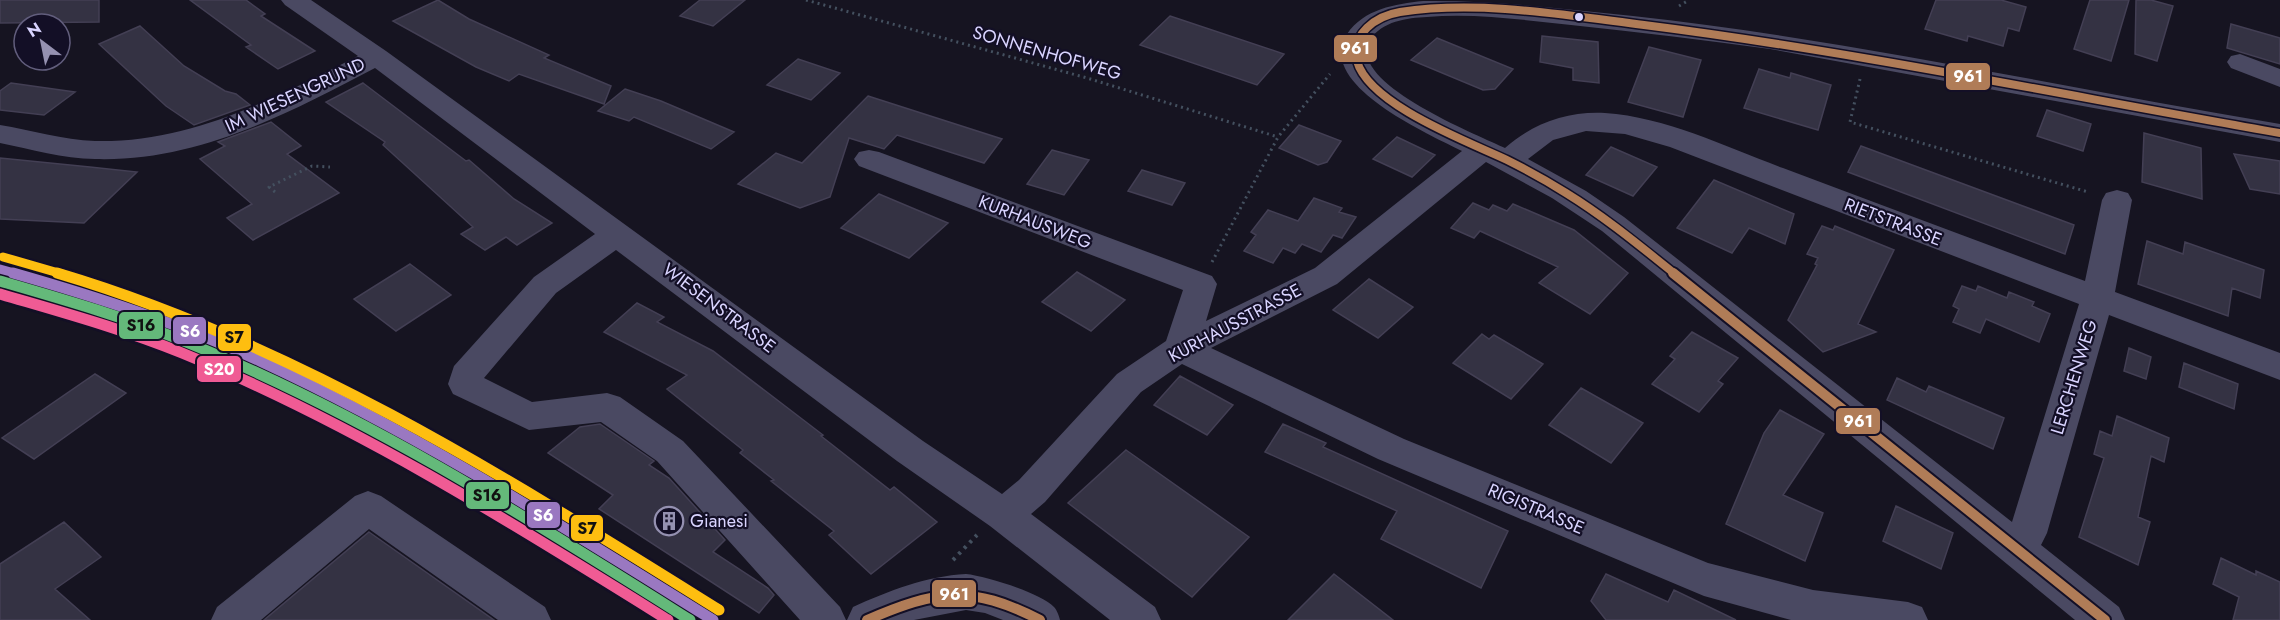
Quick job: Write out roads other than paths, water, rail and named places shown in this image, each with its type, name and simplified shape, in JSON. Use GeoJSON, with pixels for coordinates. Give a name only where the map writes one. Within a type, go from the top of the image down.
{"type":"FeatureCollection","features":[{"type":"Feature","properties":{"kind":"street","name":"WIESENSTRASSE"},"geometry":{"type":"LineString","coordinates":[[294,0],[377,57],[910,451],[989,526],[1141,620]]}},
{"type":"Feature","properties":{"kind":"street"},"geometry":{"type":"LineString","coordinates":[[2105,620],[1613,224],[1590,207],[1496,155],[1402,108],[1375,87],[1356,64],[1352,50],[1360,34],[1391,6],[1471,10],[1657,26],[1745,36],[2280,133]]}},
{"type":"Feature","properties":{"kind":"street","name":"IM WIESENGRUND"},"geometry":{"type":"LineString","coordinates":[[0,134],[94,150],[168,144],[237,125],[377,57]]}},
{"type":"Feature","properties":{"kind":"street"},"geometry":{"type":"LineString","coordinates":[[2240,62],[2280,79]]}},
{"type":"Feature","properties":{"kind":"street","name":"RIETSTRASSE"},"geometry":{"type":"LineString","coordinates":[[1496,155],[1549,130],[1572,124],[1592,122],[1639,128],[1698,147],[2097,300],[2280,367]]}},
{"type":"Feature","properties":{"kind":"street","name":"KURHAUSSTRASSE"},"geometry":{"type":"LineString","coordinates":[[989,526],[1032,491],[1128,383],[1180,348],[1326,276],[1496,155]]}},
{"type":"Feature","properties":{"kind":"street","name":"KURHAUSWEG"},"geometry":{"type":"LineString","coordinates":[[869,159],[1201,284],[1180,348]]}},
{"type":"Feature","properties":{"kind":"street","name":"LERCHENWEG"},"geometry":{"type":"LineString","coordinates":[[2018,550],[2028,533],[2097,300],[2117,200]]}},
{"type":"Feature","properties":{"kind":"street"},"geometry":{"type":"LineString","coordinates":[[617,233],[545,285],[466,375],[465,384],[529,416],[607,407],[670,451],[826,620]]}},
{"type":"Feature","properties":{"kind":"street","name":"RIGISTRASSE"},"geometry":{"type":"LineString","coordinates":[[1180,348],[1391,449],[1704,579],[1813,608],[1908,620]]}},
{"type":"Feature","properties":{"kind":"street"},"geometry":{"type":"LineString","coordinates":[[231,620],[368,507],[531,620]]}},
{"type":"Feature","properties":{"kind":"street"},"geometry":{"type":"LineString","coordinates":[[867,620],[924,599],[966,592],[1010,603],[1040,620]]}},
{"type":"Feature","properties":{"kind":"place","name":"Gianesi"},"geometry":{"type":"Point","coordinates":[669,521]}}]}
